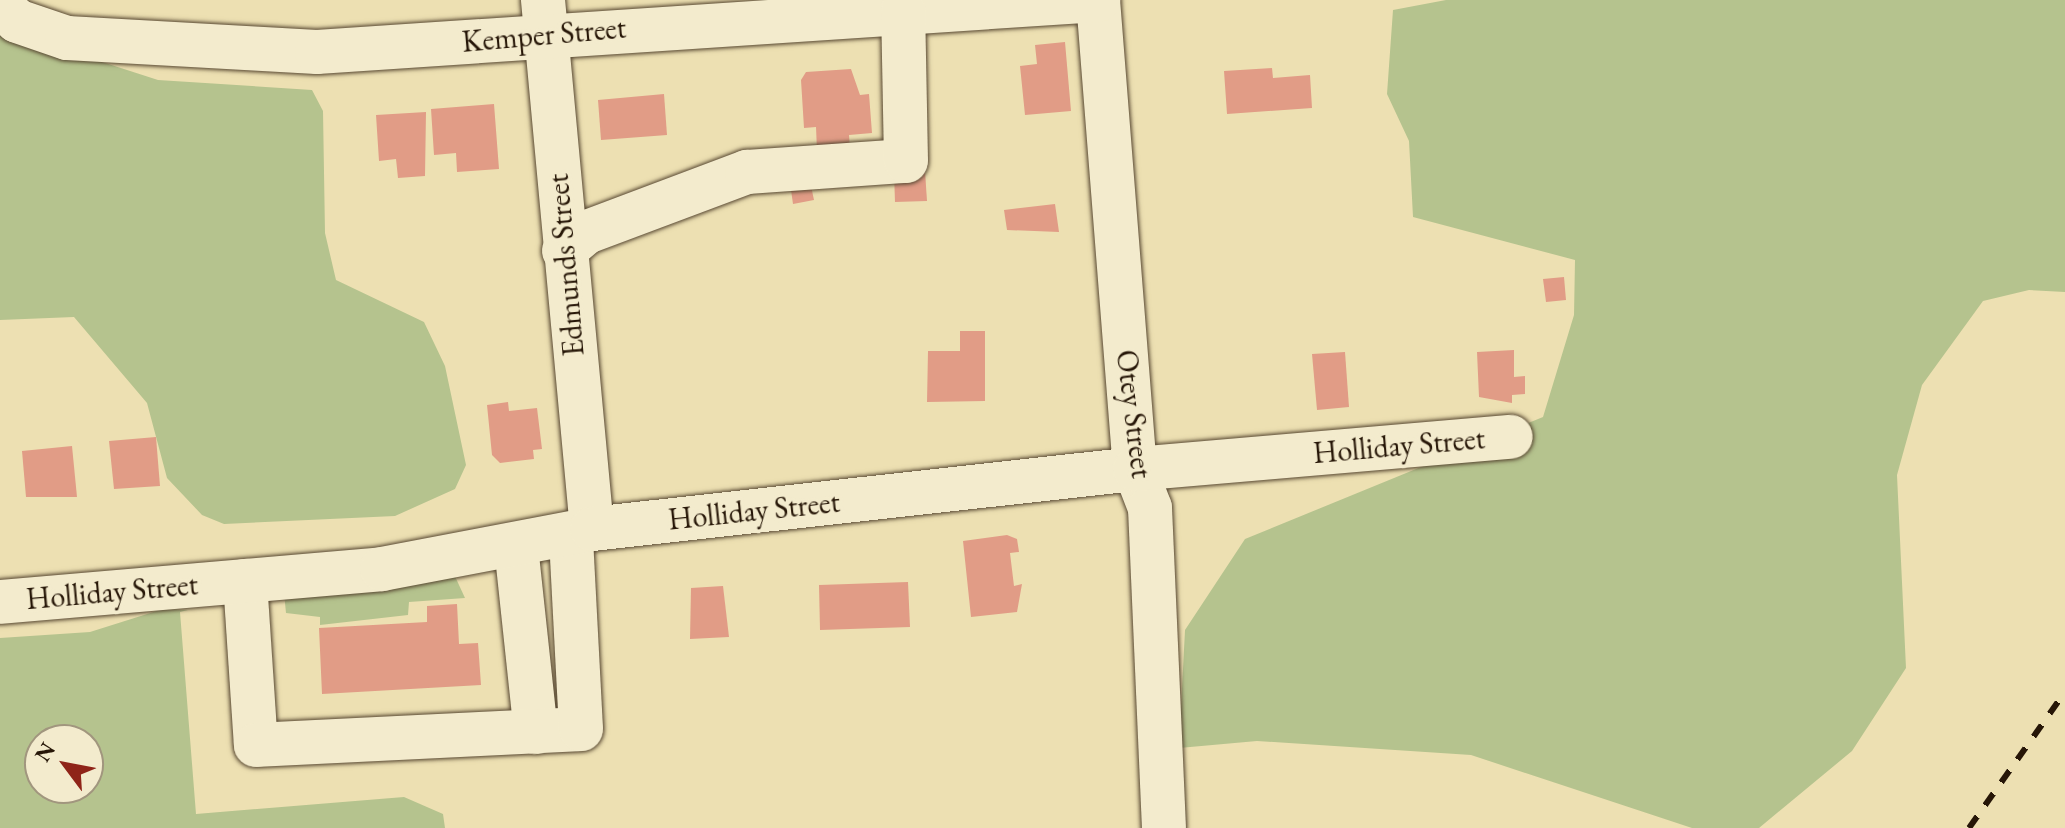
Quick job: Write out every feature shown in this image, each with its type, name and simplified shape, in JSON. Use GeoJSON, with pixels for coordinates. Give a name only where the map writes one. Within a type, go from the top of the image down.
{"type":"FeatureCollection","features":[{"type":"Feature","properties":{"kind":"street","name":"Kemper Street"},"geometry":{"type":"LineString","coordinates":[[0,5],[17,21],[67,38],[230,52],[399,49],[544,17],[903,10],[1098,0]]}},
{"type":"Feature","properties":{"kind":"street","name":"Otey Street"},"geometry":{"type":"LineString","coordinates":[[1098,0],[1135,469],[1150,508],[1164,828]]}},
{"type":"Feature","properties":{"kind":"street"},"geometry":{"type":"LineString","coordinates":[[564,251],[587,232],[747,172],[906,161],[903,10]]}},
{"type":"Feature","properties":{"kind":"street","name":"Edmunds Street"},"geometry":{"type":"LineString","coordinates":[[536,732],[581,729],[581,532],[564,251],[544,17]]}},
{"type":"Feature","properties":{"kind":"street","name":"Holliday Street"},"geometry":{"type":"LineString","coordinates":[[0,602],[245,581],[516,546],[581,532],[1135,469],[1511,437]]}},
{"type":"Feature","properties":{"kind":"street"},"geometry":{"type":"LineString","coordinates":[[245,581],[256,745],[536,732],[516,546]]}},
{"type":"Feature","properties":{"kind":"green space"},"geometry":{"type":"Polygon","coordinates":[[[1446,0],[2065,0],[2065,292],[2029,290],[1983,301],[1922,385],[1897,475],[1906,668],[1852,751],[1759,828],[1692,828],[1471,755],[1257,741],[1179,748],[1185,630],[1245,539],[1543,417],[1574,315],[1575,260],[1413,217],[1409,141],[1387,94],[1393,10],[1446,0]]]}},
{"type":"Feature","properties":{"kind":"green space"},"geometry":{"type":"Polygon","coordinates":[[[0,29],[158,80],[312,90],[323,111],[325,233],[336,280],[424,322],[445,366],[466,465],[455,489],[395,516],[224,524],[202,515],[167,478],[147,403],[74,317],[0,320],[0,29]]]}},
{"type":"Feature","properties":{"kind":"green space"},"geometry":{"type":"Polygon","coordinates":[[[453,572],[465,598],[409,602],[408,615],[320,625],[320,617],[286,613],[284,593],[453,572]]]}},
{"type":"Feature","properties":{"kind":"green space"},"geometry":{"type":"Polygon","coordinates":[[[163,609],[188,610],[180,612],[196,814],[404,797],[443,814],[445,828],[0,828],[0,638],[90,632],[163,609]]]}},
{"type":"Feature","properties":{"kind":"building"},"geometry":{"type":"Polygon","coordinates":[[[1065,42],[1071,111],[1025,115],[1020,66],[1037,64],[1035,45],[1065,42]]]}},
{"type":"Feature","properties":{"kind":"building"},"geometry":{"type":"Polygon","coordinates":[[[1272,68],[1273,78],[1310,75],[1312,108],[1227,114],[1224,71],[1272,68]]]}},
{"type":"Feature","properties":{"kind":"building"},"geometry":{"type":"Polygon","coordinates":[[[851,69],[860,95],[869,94],[872,133],[849,135],[850,149],[817,151],[816,127],[804,128],[801,80],[806,72],[851,69]]]}},
{"type":"Feature","properties":{"kind":"building"},"geometry":{"type":"Polygon","coordinates":[[[664,94],[667,135],[601,140],[598,100],[664,94]]]}},
{"type":"Feature","properties":{"kind":"building"},"geometry":{"type":"Polygon","coordinates":[[[494,104],[499,169],[457,172],[456,153],[434,155],[431,109],[494,104]]]}},
{"type":"Feature","properties":{"kind":"building"},"geometry":{"type":"Polygon","coordinates":[[[426,112],[425,176],[398,178],[396,159],[379,161],[376,115],[426,112]]]}},
{"type":"Feature","properties":{"kind":"building"},"geometry":{"type":"Polygon","coordinates":[[[925,171],[927,201],[895,202],[894,173],[925,171]]]}},
{"type":"Feature","properties":{"kind":"building"},"geometry":{"type":"Polygon","coordinates":[[[811,186],[814,200],[793,204],[791,190],[811,186]]]}},
{"type":"Feature","properties":{"kind":"building"},"geometry":{"type":"Polygon","coordinates":[[[1055,204],[1059,232],[1007,230],[1004,210],[1055,204]]]}},
{"type":"Feature","properties":{"kind":"building"},"geometry":{"type":"Polygon","coordinates":[[[1564,277],[1566,300],[1546,302],[1543,279],[1564,277]]]}},
{"type":"Feature","properties":{"kind":"building"},"geometry":{"type":"Polygon","coordinates":[[[960,331],[985,331],[985,401],[927,402],[928,351],[960,351],[960,331]]]}},
{"type":"Feature","properties":{"kind":"building"},"geometry":{"type":"Polygon","coordinates":[[[1514,350],[1514,377],[1525,376],[1525,394],[1512,395],[1512,403],[1479,397],[1477,352],[1514,350]]]}},
{"type":"Feature","properties":{"kind":"building"},"geometry":{"type":"Polygon","coordinates":[[[1345,352],[1349,407],[1317,410],[1312,354],[1345,352]]]}},
{"type":"Feature","properties":{"kind":"building"},"geometry":{"type":"Polygon","coordinates":[[[508,402],[509,411],[537,408],[542,449],[533,450],[534,459],[500,463],[492,455],[487,405],[508,402]]]}},
{"type":"Feature","properties":{"kind":"building"},"geometry":{"type":"Polygon","coordinates":[[[156,437],[160,486],[114,489],[109,441],[156,437]]]}},
{"type":"Feature","properties":{"kind":"building"},"geometry":{"type":"Polygon","coordinates":[[[72,446],[77,497],[26,497],[22,451],[72,446]]]}},
{"type":"Feature","properties":{"kind":"building"},"geometry":{"type":"Polygon","coordinates":[[[1007,535],[1017,539],[1019,552],[1010,553],[1014,586],[1022,584],[1017,612],[971,617],[963,541],[1007,535]]]}},
{"type":"Feature","properties":{"kind":"building"},"geometry":{"type":"Polygon","coordinates":[[[908,582],[910,627],[820,630],[819,585],[908,582]]]}},
{"type":"Feature","properties":{"kind":"building"},"geometry":{"type":"Polygon","coordinates":[[[723,586],[729,637],[690,639],[691,588],[723,586]]]}},
{"type":"Feature","properties":{"kind":"building"},"geometry":{"type":"Polygon","coordinates":[[[457,604],[459,644],[478,643],[481,685],[322,694],[319,628],[427,622],[427,606],[457,604]]]}},
{"type":"Feature","properties":{"kind":"railway"},"geometry":{"type":"LineString","coordinates":[[1969,828],[2065,692]]}}]}
